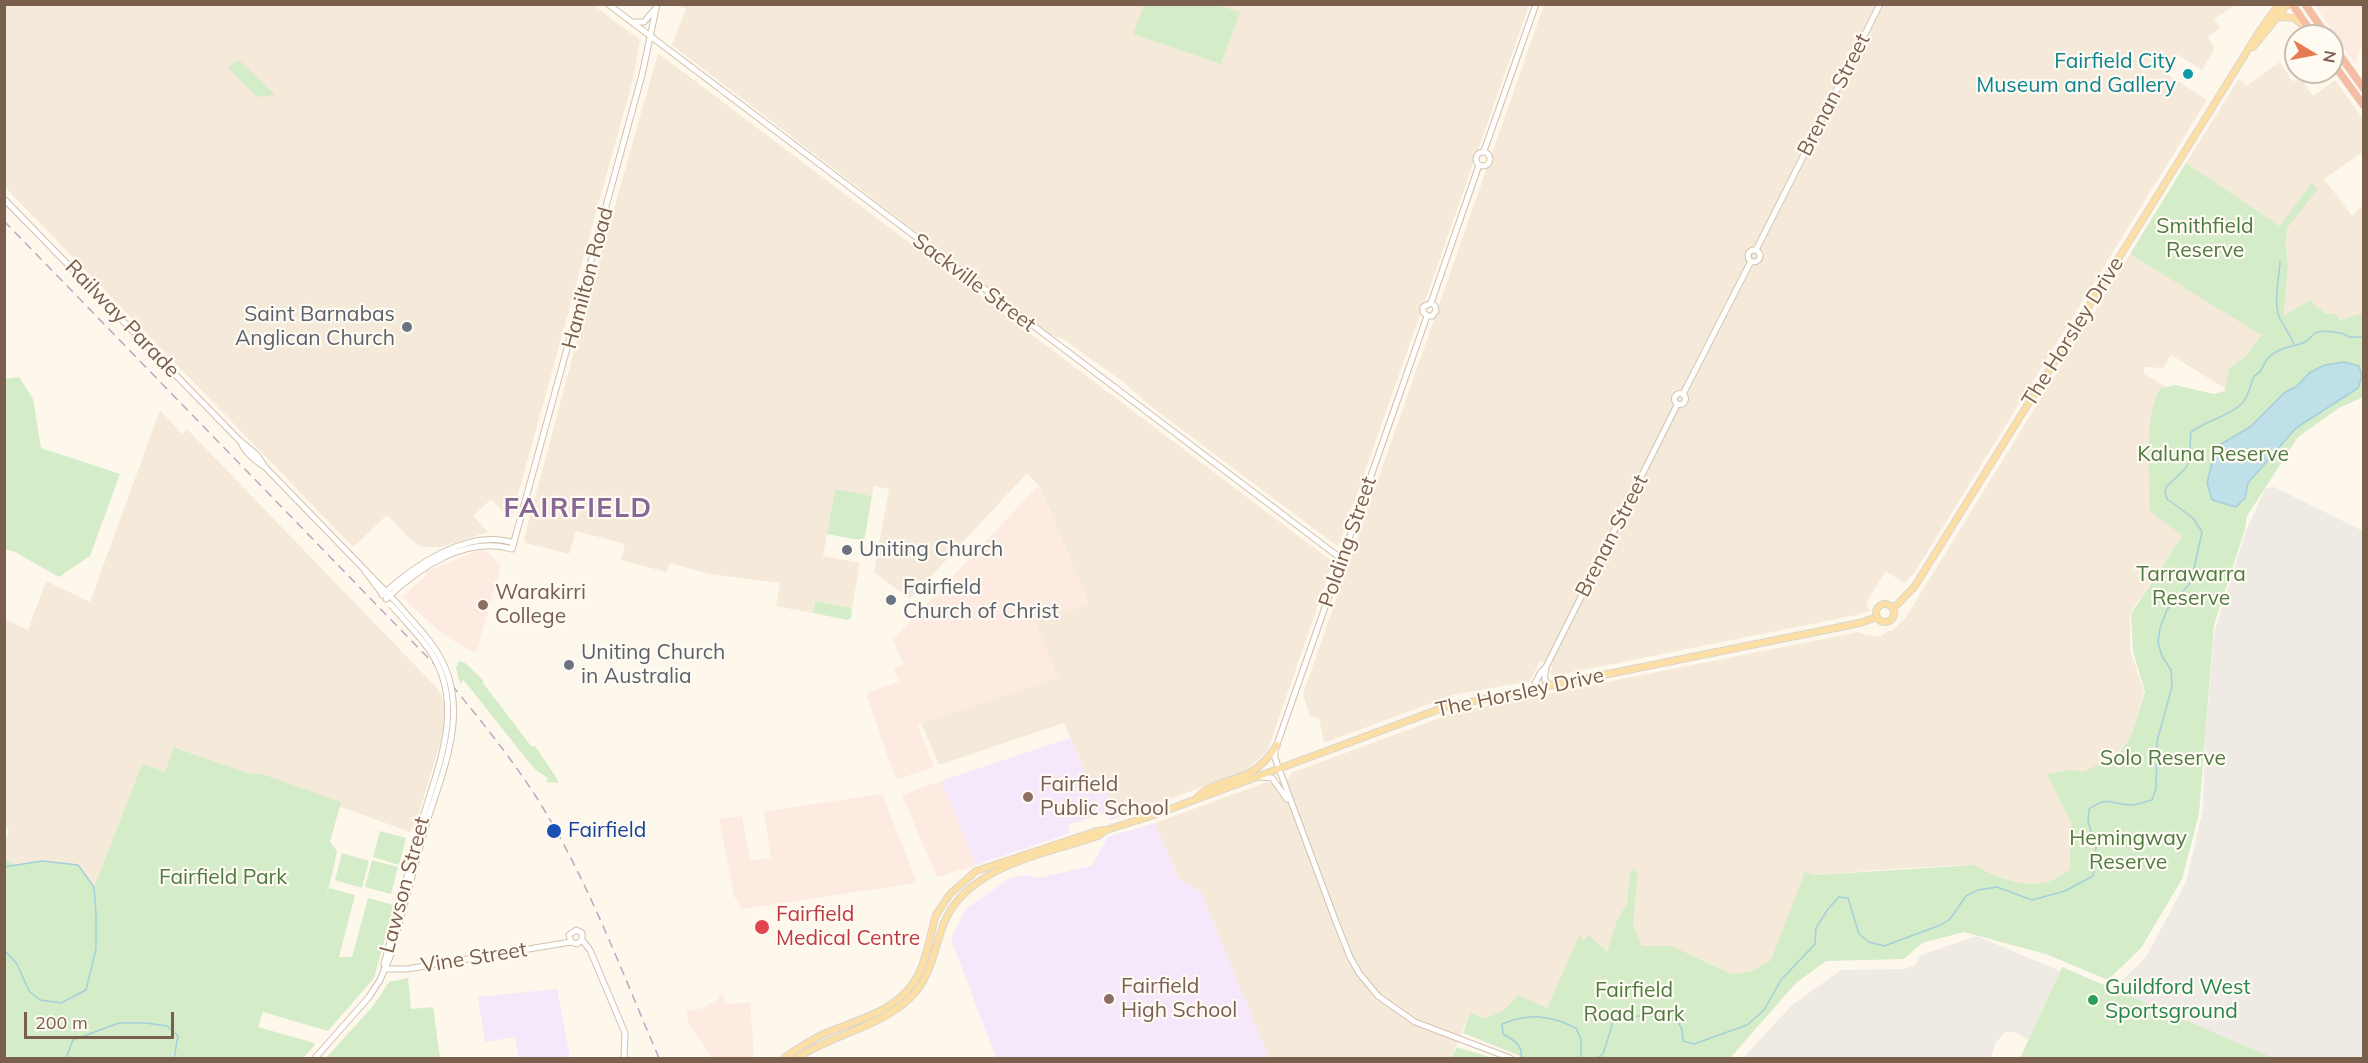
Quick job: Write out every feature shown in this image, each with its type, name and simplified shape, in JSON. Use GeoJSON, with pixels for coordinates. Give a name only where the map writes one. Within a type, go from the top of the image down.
{"type":"FeatureCollection","features":[{"type":"Feature","properties":{"kind":"highway"},"geometry":{"type":"LineString","coordinates":[[2290,4],[2305,24]]}},
{"type":"Feature","properties":{"kind":"highway"},"geometry":{"type":"LineString","coordinates":[[2305,4],[2319,24]]}},
{"type":"Feature","properties":{"kind":"highway"},"geometry":{"type":"LineString","coordinates":[[2344,61],[2364,89]]}},
{"type":"Feature","properties":{"kind":"highway"},"geometry":{"type":"LineString","coordinates":[[2344,78],[2364,106]]}},
{"type":"Feature","properties":{"kind":"main road","name":"Sackville Street"},"geometry":{"type":"LineString","coordinates":[[608,4],[1342,560]]}},
{"type":"Feature","properties":{"kind":"main road"},"geometry":{"type":"LineString","coordinates":[[630,22],[644,22],[657,4]]}},
{"type":"Feature","properties":{"kind":"main road","name":"Hamilton Road"},"geometry":{"type":"LineString","coordinates":[[386,595],[418,571],[468,549],[490,544],[513,546],[640,85],[657,4]]}},
{"type":"Feature","properties":{"kind":"main road"},"geometry":{"type":"LineString","coordinates":[[1485,151],[1536,4]]}},
{"type":"Feature","properties":{"kind":"main road","name":"Brenan Street"},"geometry":{"type":"LineString","coordinates":[[1532,689],[1546,667],[1677,405],[1686,401],[1683,394],[1751,261],[1756,262],[1759,259],[1760,254],[1756,250],[1880,4]]}},
{"type":"Feature","properties":{"kind":"main road","name":"The Horsley Drive"},"geometry":{"type":"LineString","coordinates":[[1893,609],[1915,586],[2259,32],[2279,4]]}},
{"type":"Feature","properties":{"kind":"main road","name":"The Horsley Drive"},"geometry":{"type":"LineString","coordinates":[[2248,52],[2290,4]]}},
{"type":"Feature","properties":{"kind":"main road"},"geometry":{"type":"LineString","coordinates":[[2279,17],[2294,18],[2301,24]]}},
{"type":"Feature","properties":{"kind":"main road"},"geometry":{"type":"LineString","coordinates":[[1479,165],[1486,165],[1490,161],[1485,151]]}},
{"type":"Feature","properties":{"kind":"main road"},"geometry":{"type":"LineString","coordinates":[[1479,165],[1476,156],[1479,152],[1485,151]]}},
{"type":"Feature","properties":{"kind":"main road"},"geometry":{"type":"LineString","coordinates":[[1431,303],[1435,306],[1436,311],[1432,316],[1427,316],[1423,312],[1424,307],[1431,303],[1479,165]]}},
{"type":"Feature","properties":{"kind":"main road","name":"Railway Parade"},"geometry":{"type":"LineString","coordinates":[[4,199],[239,440],[261,459],[265,467],[386,595]]}},
{"type":"Feature","properties":{"kind":"main road","name":"Polding Street"},"geometry":{"type":"LineString","coordinates":[[1427,316],[1275,754],[1278,769],[1335,921],[1359,973],[1378,996],[1415,1022],[1507,1058]]}},
{"type":"Feature","properties":{"kind":"main road","name":"Lawson Street"},"geometry":{"type":"LineString","coordinates":[[384,969],[389,939],[423,825],[449,722],[448,696],[438,666],[430,652],[386,595]]}},
{"type":"Feature","properties":{"kind":"main road"},"geometry":{"type":"LineString","coordinates":[[1882,604],[1889,604],[1893,609],[1894,616],[1891,620],[1882,621],[1877,617],[1877,610],[1882,604]]}},
{"type":"Feature","properties":{"kind":"main road","name":"The Horsley Drive"},"geometry":{"type":"LineString","coordinates":[[784,1059],[811,1040],[883,1011],[904,995],[923,965],[933,922],[940,908],[953,890],[976,871],[1197,799],[1440,708],[1860,623],[1877,617]]}},
{"type":"Feature","properties":{"kind":"main road"},"geometry":{"type":"LineString","coordinates":[[1546,667],[1544,678],[1551,685]]}},
{"type":"Feature","properties":{"kind":"main road"},"geometry":{"type":"LineString","coordinates":[[1197,799],[1203,792],[1250,773],[1262,764],[1277,745]]}},
{"type":"Feature","properties":{"kind":"main road"},"geometry":{"type":"LineString","coordinates":[[1258,777],[1272,778],[1291,802]]}},
{"type":"Feature","properties":{"kind":"main road","name":"The Horsley Drive"},"geometry":{"type":"LineString","coordinates":[[798,1059],[824,1043],[883,1017],[912,996],[926,977],[949,912],[955,902],[974,884],[998,870],[1098,836],[1106,830]]}},
{"type":"Feature","properties":{"kind":"main road"},"geometry":{"type":"LineString","coordinates":[[582,940],[577,944],[571,942],[569,935],[576,930],[582,933],[582,940],[590,950],[624,1029],[624,1059]]}},
{"type":"Feature","properties":{"kind":"main road","name":"Vine Street"},"geometry":{"type":"LineString","coordinates":[[384,969],[407,969],[571,942]]}},
{"type":"Feature","properties":{"kind":"main road"},"geometry":{"type":"LineString","coordinates":[[315,1059],[369,998],[384,969]]}},
{"type":"Feature","properties":{"kind":"shaded area"},"geometry":{"type":"Polygon","coordinates":[[[675,4],[1529,5],[1339,545],[1337,546],[1153,408],[1122,381],[1063,339],[1051,335],[672,45],[686,9],[675,4]]]}},
{"type":"Feature","properties":{"kind":"shaded area"},"geometry":{"type":"Polygon","coordinates":[[[5,5],[593,5],[640,40],[633,79],[511,520],[491,499],[473,516],[488,532],[441,547],[422,547],[410,539],[387,515],[353,547],[5,187],[5,5]]]}},
{"type":"Feature","properties":{"kind":"shaded area"},"geometry":{"type":"Polygon","coordinates":[[[1544,5],[2235,5],[2214,19],[2220,28],[2208,37],[2215,48],[2202,70],[2178,55],[2166,73],[2207,100],[1915,572],[1904,583],[1886,571],[1866,603],[1870,611],[1553,676],[1550,673],[1553,667],[1540,661],[1530,681],[1453,695],[1324,743],[1319,718],[1310,717],[1303,694],[1544,5]]]}},
{"type":"Feature","properties":{"kind":"shaded area"},"geometry":{"type":"Polygon","coordinates":[[[2315,5],[2363,5],[2363,43],[2355,64],[2344,48],[2344,24],[2328,24],[2315,5]]]}},
{"type":"Feature","properties":{"kind":"shaded area"},"geometry":{"type":"Polygon","coordinates":[[[658,53],[1333,562],[1267,752],[1244,772],[1117,818],[1099,777],[1088,779],[1064,723],[939,765],[921,723],[1058,678],[1035,622],[1089,604],[1039,486],[1027,473],[910,599],[874,572],[889,489],[874,486],[872,496],[835,489],[823,556],[860,563],[852,608],[815,601],[813,613],[776,606],[780,583],[709,574],[670,563],[666,572],[621,560],[625,544],[576,531],[569,554],[526,543],[524,539],[577,340],[658,53]]]}},
{"type":"Feature","properties":{"kind":"shaded area"},"geometry":{"type":"Polygon","coordinates":[[[2280,62],[2284,68],[2284,84],[2305,84],[2313,96],[2330,84],[2338,84],[2363,119],[2363,152],[2324,179],[2353,217],[2354,213],[2363,206],[2363,313],[2360,315],[2340,320],[2336,314],[2326,314],[2310,300],[2284,317],[2288,267],[2286,239],[2280,226],[2186,163],[2238,80],[2243,81],[2246,86],[2280,62]]]}},
{"type":"Feature","properties":{"kind":"shaded area"},"geometry":{"type":"Polygon","coordinates":[[[2130,254],[2261,334],[2247,355],[2229,368],[2226,389],[2171,355],[2163,368],[2144,367],[2144,374],[2167,387],[2160,389],[2182,536],[2130,613],[2130,649],[2144,692],[2132,734],[2117,755],[2075,779],[2083,859],[2056,883],[2024,885],[1995,879],[1967,865],[1816,875],[1806,872],[1771,960],[1752,971],[1731,974],[1672,946],[1642,947],[1633,924],[1638,874],[1630,872],[1627,903],[1617,920],[1607,953],[1589,935],[1584,941],[1579,937],[1547,1008],[1540,1005],[1503,1011],[1486,1018],[1470,1013],[1451,1058],[1268,1058],[1201,892],[1178,878],[1155,823],[1267,782],[1273,784],[1289,778],[1291,773],[1456,712],[1859,632],[1880,637],[1892,631],[1906,617],[2130,254]]]}},
{"type":"Feature","properties":{"kind":"shaded area"},"geometry":{"type":"Polygon","coordinates":[[[160,410],[182,434],[187,429],[437,688],[445,703],[444,730],[419,813],[410,832],[175,747],[165,772],[142,764],[94,887],[42,861],[16,864],[5,860],[5,844],[9,830],[4,824],[4,619],[28,630],[46,581],[90,602],[160,410]]]}},
{"type":"Feature","properties":{"kind":"shaded area"},"geometry":{"type":"Polygon","coordinates":[[[1038,486],[1089,604],[1035,622],[1058,678],[917,724],[934,767],[898,779],[895,777],[867,696],[869,692],[899,682],[894,668],[904,665],[893,640],[1038,486]]]}},
{"type":"Feature","properties":{"kind":"shaded area"},"geometry":{"type":"Polygon","coordinates":[[[2274,487],[2363,531],[2363,1058],[2271,1058],[2109,993],[2146,957],[2186,882],[2203,810],[2205,742],[2214,633],[2246,531],[2265,489],[2274,487]]]}},
{"type":"Feature","properties":{"kind":"shaded area"},"geometry":{"type":"Polygon","coordinates":[[[485,550],[501,565],[477,650],[473,652],[441,633],[402,597],[427,575],[425,572],[485,550]]]}},
{"type":"Feature","properties":{"kind":"shaded area","name":"Fairfield Public School"},"geometry":{"type":"Polygon","coordinates":[[[1070,738],[1088,779],[1099,776],[1117,818],[1110,820],[1107,812],[1068,825],[1069,832],[1065,835],[976,865],[941,781],[1070,738]]]}},
{"type":"Feature","properties":{"kind":"shaded area"},"geometry":{"type":"Polygon","coordinates":[[[941,781],[976,865],[937,877],[902,795],[941,781]]]}},
{"type":"Feature","properties":{"kind":"shaded area"},"geometry":{"type":"Polygon","coordinates":[[[880,794],[883,796],[916,880],[915,883],[742,909],[734,896],[719,819],[742,816],[750,861],[771,858],[764,812],[880,794]]]}},
{"type":"Feature","properties":{"kind":"shaded area","name":"Fairfield High School"},"geometry":{"type":"Polygon","coordinates":[[[1155,823],[1178,878],[1201,892],[1269,1058],[996,1058],[951,939],[966,909],[1010,878],[1027,875],[1038,878],[1091,866],[1108,837],[1155,823]]]}},
{"type":"Feature","properties":{"kind":"shaded area"},"geometry":{"type":"Polygon","coordinates":[[[1977,936],[2060,971],[2028,1040],[2015,1032],[2005,1032],[1995,1044],[1991,1058],[1743,1058],[1791,1006],[1841,970],[1905,969],[1915,965],[1921,955],[1977,936]]]}},
{"type":"Feature","properties":{"kind":"shaded area"},"geometry":{"type":"Polygon","coordinates":[[[557,989],[570,1058],[519,1058],[515,1037],[485,1042],[478,997],[557,989]]]}},
{"type":"Feature","properties":{"kind":"shaded area"},"geometry":{"type":"Polygon","coordinates":[[[719,995],[723,995],[724,1004],[750,1003],[754,1058],[712,1058],[689,1023],[686,1011],[703,1008],[719,999],[719,995]]]}},
{"type":"Feature","properties":{"kind":"green space"},"geometry":{"type":"Polygon","coordinates":[[[1144,5],[1217,5],[1240,12],[1221,64],[1133,34],[1144,5]]]}},
{"type":"Feature","properties":{"kind":"green space"},"geometry":{"type":"Polygon","coordinates":[[[239,60],[275,95],[257,97],[228,68],[239,60]]]}},
{"type":"Feature","properties":{"kind":"green space"},"geometry":{"type":"Polygon","coordinates":[[[2186,163],[2280,226],[2312,183],[2318,189],[2287,228],[2288,267],[2284,316],[2310,300],[2326,314],[2336,314],[2340,320],[2363,313],[2363,397],[2339,408],[2298,437],[2247,516],[2245,529],[2214,625],[2199,814],[2182,879],[2141,948],[2108,980],[2046,954],[1964,932],[1922,943],[1904,959],[1826,961],[1796,983],[1730,1058],[1525,1058],[1463,1033],[1470,1013],[1486,1018],[1503,1011],[1518,995],[1547,1008],[1579,936],[1584,940],[1589,935],[1607,952],[1617,920],[1627,903],[1630,872],[1633,869],[1638,874],[1633,924],[1642,946],[1672,946],[1731,974],[1752,971],[1771,960],[1805,872],[1816,875],[1974,865],[2002,878],[2033,884],[2053,880],[2070,870],[2071,823],[2047,774],[2069,770],[2083,772],[2117,756],[2131,736],[2145,692],[2133,651],[2131,614],[2182,536],[2150,511],[2149,431],[2155,401],[2160,389],[2175,385],[2214,394],[2225,391],[2229,368],[2247,355],[2261,335],[2130,254],[2186,163]]]}},
{"type":"Feature","properties":{"kind":"green space"},"geometry":{"type":"Polygon","coordinates":[[[19,377],[33,399],[41,448],[120,474],[90,556],[59,577],[15,552],[5,549],[5,379],[19,377]]]}},
{"type":"Feature","properties":{"kind":"green space"},"geometry":{"type":"Polygon","coordinates":[[[835,489],[872,496],[864,541],[827,534],[835,489]]]}},
{"type":"Feature","properties":{"kind":"green space"},"geometry":{"type":"Polygon","coordinates":[[[815,601],[852,608],[851,618],[848,620],[813,613],[815,601]]]}},
{"type":"Feature","properties":{"kind":"green space"},"geometry":{"type":"Polygon","coordinates":[[[459,661],[465,663],[483,680],[531,746],[535,746],[558,783],[546,782],[548,778],[528,761],[466,683],[463,680],[460,684],[456,668],[459,661]]]}},
{"type":"Feature","properties":{"kind":"green space","name":"Fairfield Park"},"geometry":{"type":"Polygon","coordinates":[[[174,747],[247,773],[265,775],[341,802],[330,842],[337,851],[324,903],[329,888],[355,895],[339,957],[352,957],[368,898],[394,905],[374,978],[328,1031],[263,1012],[258,1027],[314,1043],[315,1045],[303,1058],[174,1058],[174,1051],[172,1058],[5,1058],[5,860],[16,864],[42,861],[78,865],[94,887],[142,764],[165,772],[174,747]]]}},
{"type":"Feature","properties":{"kind":"green space"},"geometry":{"type":"Polygon","coordinates":[[[380,831],[406,838],[399,865],[373,857],[380,831]]]}},
{"type":"Feature","properties":{"kind":"green space"},"geometry":{"type":"Polygon","coordinates":[[[342,853],[369,861],[362,888],[335,880],[342,853]]]}},
{"type":"Feature","properties":{"kind":"green space"},"geometry":{"type":"Polygon","coordinates":[[[372,860],[398,867],[391,894],[365,887],[372,860]]]}},
{"type":"Feature","properties":{"kind":"green space","name":"Guildford West Sportsground"},"geometry":{"type":"Polygon","coordinates":[[[2062,967],[2273,1058],[2020,1058],[2062,967]]]}},
{"type":"Feature","properties":{"kind":"green space"},"geometry":{"type":"Polygon","coordinates":[[[408,978],[411,1009],[433,1007],[440,1058],[326,1058],[373,1006],[389,982],[408,978]]]}},
{"type":"Feature","properties":{"kind":"green space"},"geometry":{"type":"Polygon","coordinates":[[[1457,1047],[1492,1058],[1451,1058],[1457,1047]]]}},
{"type":"Feature","properties":{"kind":"water"},"geometry":{"type":"Polygon","coordinates":[[[2345,362],[2359,366],[2362,376],[2358,388],[2296,428],[2248,483],[2245,498],[2236,507],[2212,500],[2207,483],[2216,447],[2250,427],[2284,393],[2297,386],[2309,373],[2325,365],[2345,362]]]}},
{"type":"Feature","properties":{"kind":"waterway"},"geometry":{"type":"LineString","coordinates":[[2280,262],[2278,313],[2294,344]]}},
{"type":"Feature","properties":{"kind":"waterway"},"geometry":{"type":"LineString","coordinates":[[1598,1058],[1603,1054],[1614,1019],[1638,1016],[1668,1018],[1677,1021],[1682,1029],[1683,1041],[1694,1044],[1747,1025],[1764,1010],[1781,980],[1815,944],[1816,928],[1839,897],[1848,898],[1859,934],[1869,942],[1884,946],[1941,925],[1950,919],[1966,896],[1978,890],[1997,887],[2032,900],[2065,891],[2093,876],[2096,847],[2088,821],[2089,809],[2101,802],[2132,805],[2152,800],[2156,789],[2157,741],[2172,687],[2171,670],[2162,656],[2158,642],[2160,628],[2167,610],[2191,582],[2202,532],[2193,518],[2167,499],[2165,493],[2166,487],[2189,462],[2191,432],[2241,405],[2248,394],[2254,376],[2261,370],[2268,358],[2276,352],[2305,342],[2317,332],[2326,331],[2349,337],[2364,337]]}},
{"type":"Feature","properties":{"kind":"waterway"},"geometry":{"type":"LineString","coordinates":[[4,867],[42,861],[78,865],[94,887],[96,915],[96,949],[86,990],[61,1003],[40,1000],[29,991],[17,964],[4,950]]}},
{"type":"Feature","properties":{"kind":"waterway"},"geometry":{"type":"LineString","coordinates":[[1521,1058],[1519,1046],[1503,1034],[1502,1024],[1531,1017],[1557,1020],[1576,1028],[1581,1039],[1581,1058]]}},
{"type":"Feature","properties":{"kind":"waterway"},"geometry":{"type":"LineString","coordinates":[[66,1058],[73,1040],[119,1023],[167,1026],[178,1036],[174,1058]]}},
{"type":"Feature","properties":{"kind":"railway"},"geometry":{"type":"LineString","coordinates":[[4,221],[435,665],[487,728],[535,795],[571,858],[659,1058]]}},
{"type":"Feature","properties":{"kind":"place","name":"Fairfield City Museum and Gallery"},"geometry":{"type":"Point","coordinates":[2188,74]}},
{"type":"Feature","properties":{"kind":"place","name":"Saint Barnabas Anglican Church"},"geometry":{"type":"Point","coordinates":[407,327]}},
{"type":"Feature","properties":{"kind":"place","name":"Uniting Church"},"geometry":{"type":"Point","coordinates":[847,550]}},
{"type":"Feature","properties":{"kind":"place","name":"Fairfield Church of Christ"},"geometry":{"type":"Point","coordinates":[891,600]}},
{"type":"Feature","properties":{"kind":"place","name":"Warakirri College"},"geometry":{"type":"Point","coordinates":[483,605]}},
{"type":"Feature","properties":{"kind":"place","name":"Uniting Church in Australia"},"geometry":{"type":"Point","coordinates":[569,665]}},
{"type":"Feature","properties":{"kind":"place","name":"Fairfield Public School"},"geometry":{"type":"Point","coordinates":[1028,797]}},
{"type":"Feature","properties":{"kind":"place","name":"Fairfield"},"geometry":{"type":"Point","coordinates":[554,831]}},
{"type":"Feature","properties":{"kind":"place","name":"Fairfield Medical Centre"},"geometry":{"type":"Point","coordinates":[762,927]}},
{"type":"Feature","properties":{"kind":"place","name":"Fairfield High School"},"geometry":{"type":"Point","coordinates":[1109,999]}},
{"type":"Feature","properties":{"kind":"place","name":"Guildford West Sportsground"},"geometry":{"type":"Point","coordinates":[2093,1000]}},
{"type":"Feature","properties":{"kind":"district","name":"FAIRFIELD"},"geometry":{"type":"Point","coordinates":[578,509]}},
{"type":"Feature","properties":{"kind":"park label","name":"Smithfield Reserve"},"geometry":{"type":"Point","coordinates":[2205,239]}},
{"type":"Feature","properties":{"kind":"park label","name":"Kaluna Reserve"},"geometry":{"type":"Point","coordinates":[2213,455]}},
{"type":"Feature","properties":{"kind":"park label","name":"Tarrawarra Reserve"},"geometry":{"type":"Point","coordinates":[2191,587]}},
{"type":"Feature","properties":{"kind":"park label","name":"Solo Reserve"},"geometry":{"type":"Point","coordinates":[2163,759]}},
{"type":"Feature","properties":{"kind":"park label","name":"Hemingway Reserve"},"geometry":{"type":"Point","coordinates":[2128,851]}},
{"type":"Feature","properties":{"kind":"park label","name":"Fairfield Road Park"},"geometry":{"type":"Point","coordinates":[1634,1003]}}]}
